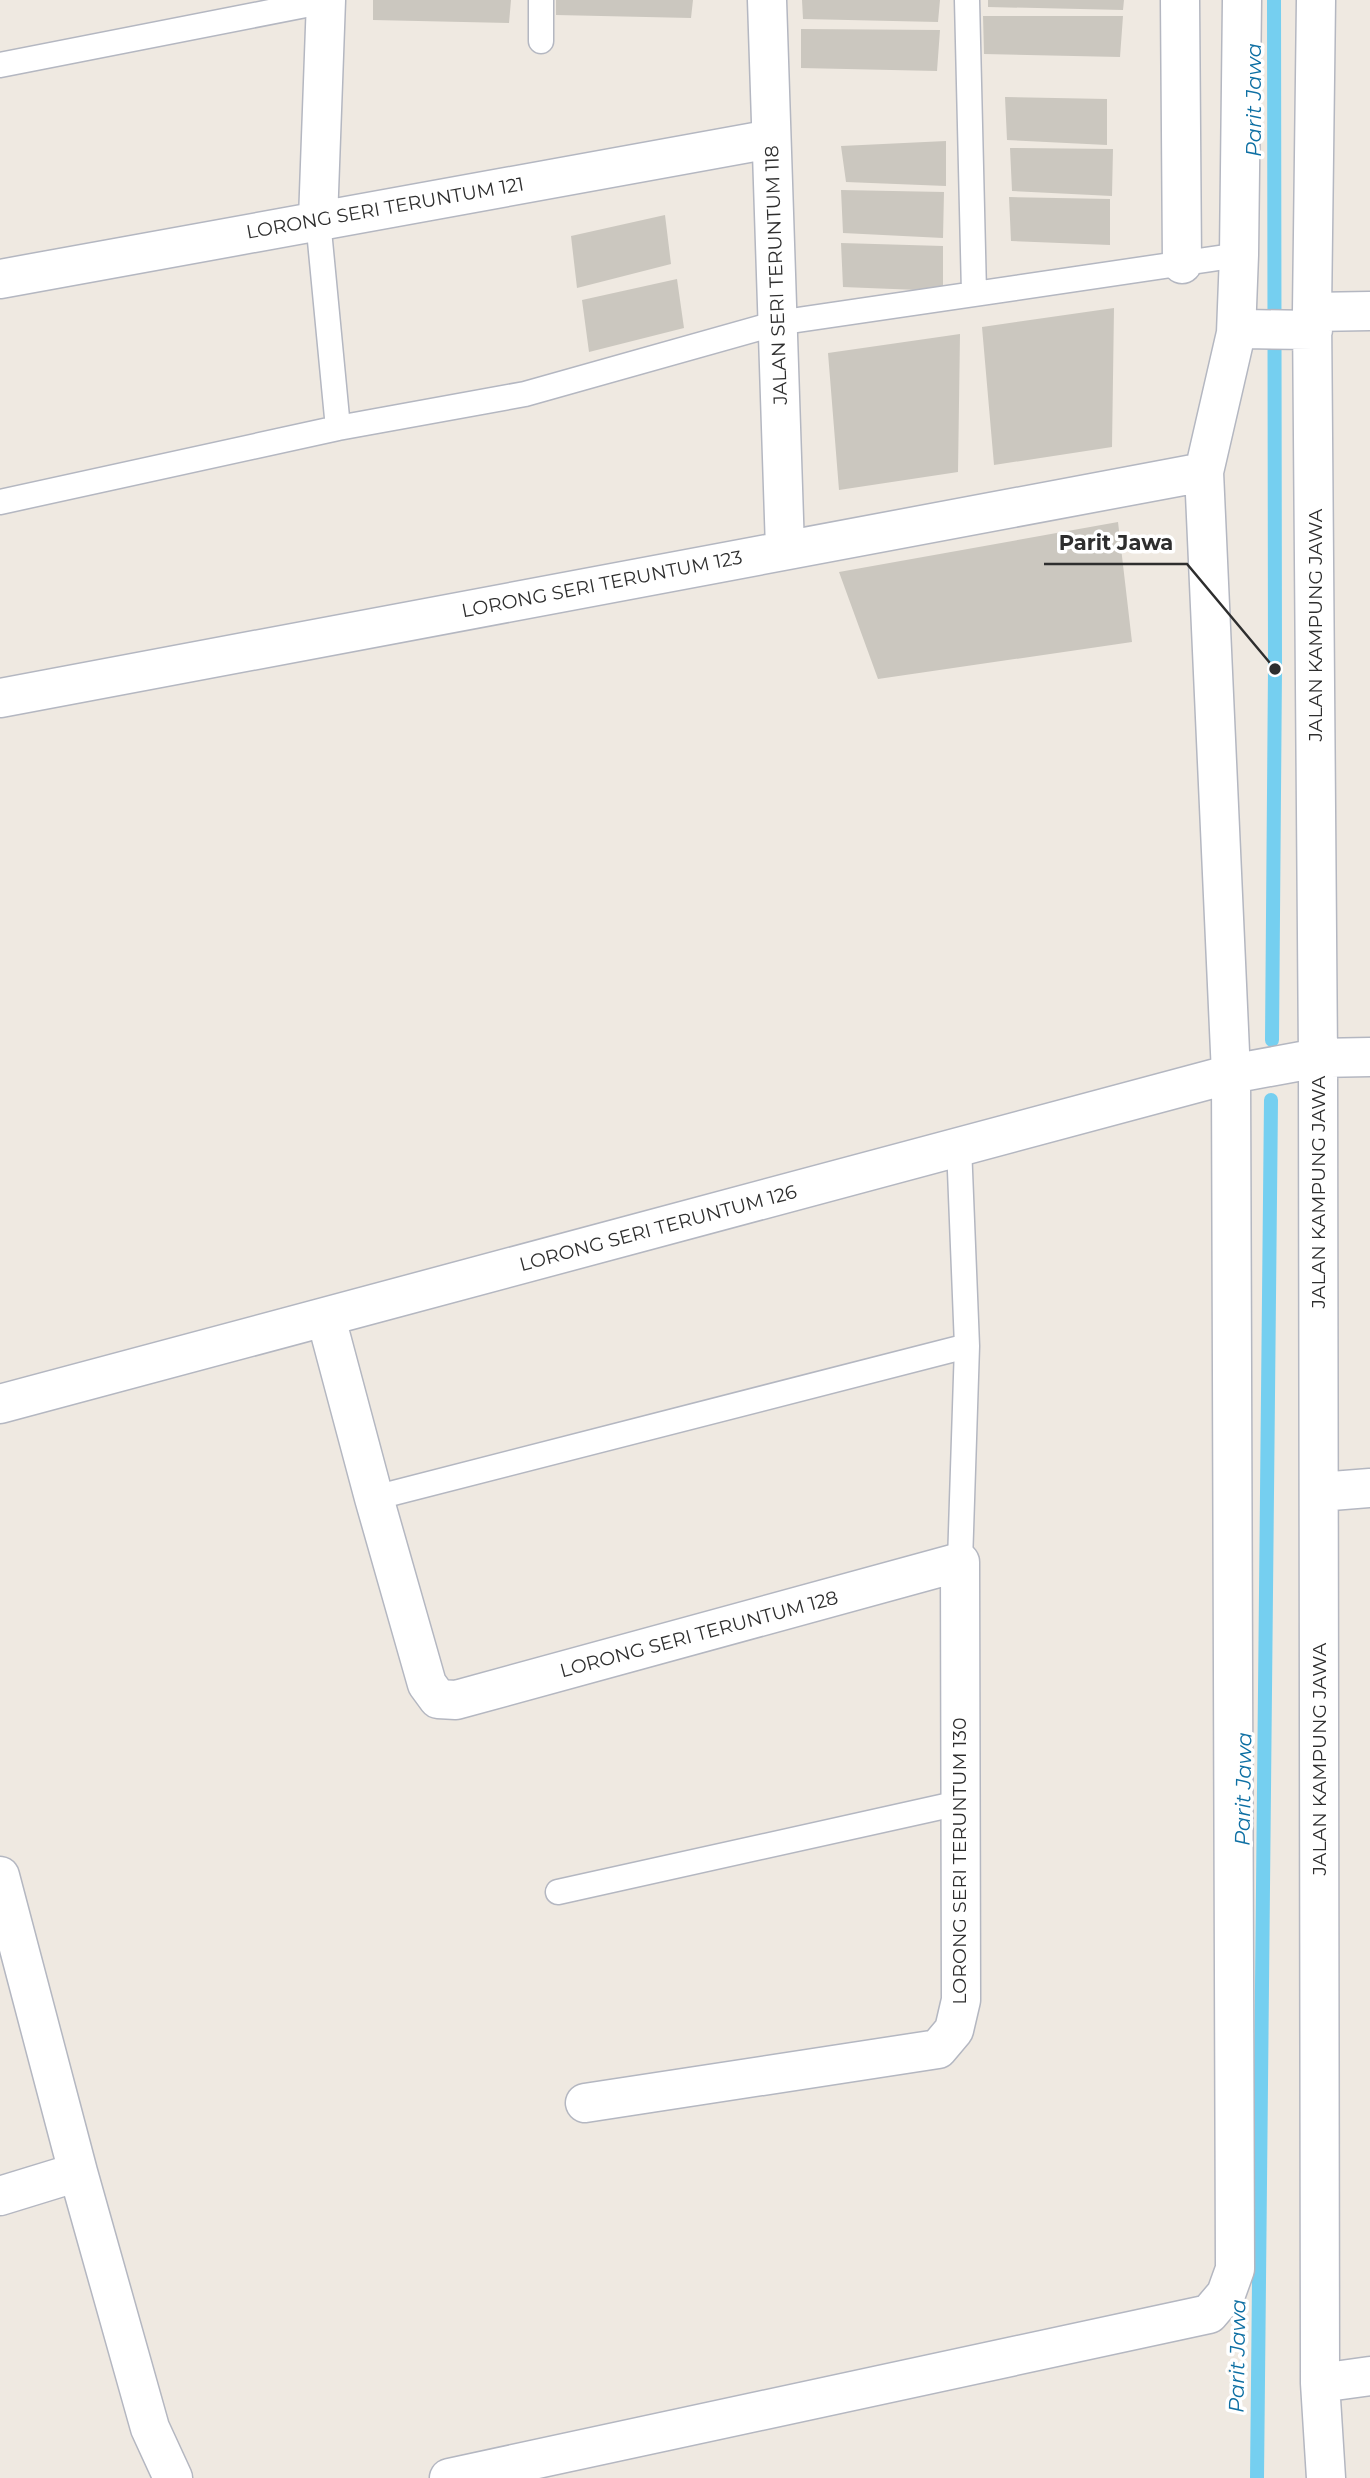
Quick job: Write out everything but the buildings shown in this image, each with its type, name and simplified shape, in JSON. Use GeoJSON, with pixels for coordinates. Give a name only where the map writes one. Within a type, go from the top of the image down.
{"type":"FeatureCollection","features":[{"type":"Feature","properties":{"kind":"street"},"geometry":{"type":"LineString","coordinates":[[318,220],[326,0]]}},
{"type":"Feature","properties":{"kind":"street","name":"JALAN SERI TERUNTUM 118"},"geometry":{"type":"LineString","coordinates":[[767,0],[785,550]]}},
{"type":"Feature","properties":{"kind":"street"},"geometry":{"type":"LineString","coordinates":[[1180,0],[1182,264]]}},
{"type":"Feature","properties":{"kind":"street"},"geometry":{"type":"LineString","coordinates":[[449,2478],[1209,2314],[1226,2294],[1235,2269],[1237,1073],[1204,472],[1240,331],[1242,0]]}},
{"type":"Feature","properties":{"kind":"street","name":"JALAN KAMPUNG JAWA"},"geometry":{"type":"LineString","coordinates":[[1316,0],[1307,324],[1308,1060],[1319,1492],[1320,2383],[1326,2478]]}},
{"type":"Feature","properties":{"kind":"street","name":"LORONG SERI TERUNTUM 121"},"geometry":{"type":"LineString","coordinates":[[0,279],[771,139]]}},
{"type":"Feature","properties":{"kind":"street"},"geometry":{"type":"LineString","coordinates":[[1240,331],[1307,324],[1370,311]]}},
{"type":"Feature","properties":{"kind":"street","name":"LORONG SERI TERUNTUM 123"},"geometry":{"type":"LineString","coordinates":[[0,698],[1204,472]]}},
{"type":"Feature","properties":{"kind":"street","name":"LORONG SERI TERUNTUM 126"},"geometry":{"type":"LineString","coordinates":[[0,1404],[1237,1073],[1308,1060],[1370,1057]]}},
{"type":"Feature","properties":{"kind":"street"},"geometry":{"type":"LineString","coordinates":[[326,1318],[374,1498]]}},
{"type":"Feature","properties":{"kind":"street"},"geometry":{"type":"LineString","coordinates":[[1319,1492],[1370,1488]]}},
{"type":"Feature","properties":{"kind":"street","name":"LORONG SERI TERUNTUM 128"},"geometry":{"type":"LineString","coordinates":[[374,1498],[427,1684],[438,1699],[456,1700],[960,1562]]}},
{"type":"Feature","properties":{"kind":"street","name":"LORONG SERI TERUNTUM 130"},"geometry":{"type":"LineString","coordinates":[[585,2103],[938,2049],[954,2030],[961,2000],[960,1562]]}},
{"type":"Feature","properties":{"kind":"street"},"geometry":{"type":"LineString","coordinates":[[0,1876],[78,2172],[150,2428],[173,2478]]}},
{"type":"Feature","properties":{"kind":"street"},"geometry":{"type":"LineString","coordinates":[[0,2196],[78,2172]]}},
{"type":"Feature","properties":{"kind":"street"},"geometry":{"type":"LineString","coordinates":[[1320,2383],[1370,2376]]}},
{"type":"Feature","properties":{"kind":"lane"},"geometry":{"type":"LineString","coordinates":[[0,65],[326,0]]}},
{"type":"Feature","properties":{"kind":"lane"},"geometry":{"type":"LineString","coordinates":[[541,0],[541,41]]}},
{"type":"Feature","properties":{"kind":"lane"},"geometry":{"type":"LineString","coordinates":[[967,0],[974,293]]}},
{"type":"Feature","properties":{"kind":"lane"},"geometry":{"type":"LineString","coordinates":[[318,220],[338,428]]}},
{"type":"Feature","properties":{"kind":"lane"},"geometry":{"type":"LineString","coordinates":[[0,502],[338,428],[525,394],[777,323],[1239,255]]}},
{"type":"Feature","properties":{"kind":"lane"},"geometry":{"type":"LineString","coordinates":[[958,1146],[967,1346],[960,1562]]}},
{"type":"Feature","properties":{"kind":"lane"},"geometry":{"type":"LineString","coordinates":[[374,1498],[967,1346]]}},
{"type":"Feature","properties":{"kind":"lane"},"geometry":{"type":"LineString","coordinates":[[558,1892],[959,1803]]}},
{"type":"Feature","properties":{"kind":"waterway","name":"Parit Jawa"},"geometry":{"type":"LineString","coordinates":[[1272,1040],[1275,669],[1274,0]]}},
{"type":"Feature","properties":{"kind":"waterway","name":"Parit Jawa"},"geometry":{"type":"LineString","coordinates":[[1257,2478],[1271,1100]]}},
{"type":"Feature","properties":{"kind":"place","name":"Parit Jawa"},"geometry":{"type":"Point","coordinates":[1275,669]}}]}
